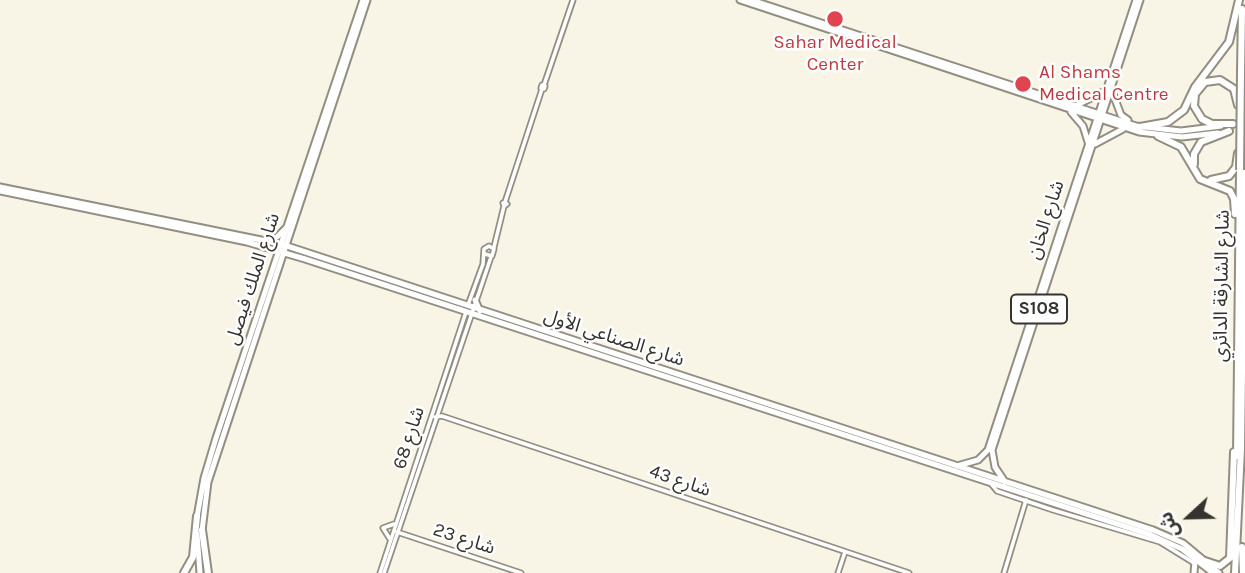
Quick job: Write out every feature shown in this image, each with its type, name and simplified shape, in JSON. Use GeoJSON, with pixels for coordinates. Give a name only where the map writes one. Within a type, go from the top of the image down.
{"type":"FeatureCollection","features":[{"type":"Feature","properties":{"kind":"highway","name":"شارع الشارقة الدائري"},"geometry":{"type":"LineString","coordinates":[[1237,542],[1238,264],[1243,143],[1241,0]]}},
{"type":"Feature","properties":{"kind":"highway"},"geometry":{"type":"LineString","coordinates":[[1138,126],[1168,122],[1184,110],[1195,87],[1229,42],[1241,0]]}},
{"type":"Feature","properties":{"kind":"highway"},"geometry":{"type":"LineString","coordinates":[[1233,124],[1208,123],[1195,109],[1194,98],[1199,88],[1208,81],[1220,80],[1236,92],[1241,113]]}},
{"type":"Feature","properties":{"kind":"highway"},"geometry":{"type":"LineString","coordinates":[[1229,131],[1201,142],[1195,150],[1193,162],[1199,174],[1214,181],[1240,170]]}},
{"type":"Feature","properties":{"kind":"highway"},"geometry":{"type":"LineString","coordinates":[[1158,136],[1181,147],[1200,179],[1223,186],[1232,193],[1235,203],[1238,264]]}},
{"type":"Feature","properties":{"kind":"highway","name":"شارع الشارقة الدائري"},"geometry":{"type":"LineString","coordinates":[[1233,573],[1241,449],[1245,272],[1240,170]]}},
{"type":"Feature","properties":{"kind":"highway"},"geometry":{"type":"LineString","coordinates":[[1232,379],[1237,369]]}},
{"type":"Feature","properties":{"kind":"highway"},"geometry":{"type":"LineString","coordinates":[[1205,561],[1220,566],[1230,558],[1236,436]]}},
{"type":"Feature","properties":{"kind":"highway"},"geometry":{"type":"LineString","coordinates":[[1241,449],[1243,573]]}},
{"type":"Feature","properties":{"kind":"highway"},"geometry":{"type":"LineString","coordinates":[[184,573],[193,557],[197,516]]}},
{"type":"Feature","properties":{"kind":"highway"},"geometry":{"type":"LineString","coordinates":[[202,530],[204,573]]}},
{"type":"Feature","properties":{"kind":"main road","name":"شارع الملك فيصل"},"geometry":{"type":"LineString","coordinates":[[204,573],[197,516],[204,478],[365,0]]}},
{"type":"Feature","properties":{"kind":"main road"},"geometry":{"type":"LineString","coordinates":[[740,0],[1072,108],[1091,144],[1126,128]]}},
{"type":"Feature","properties":{"kind":"main road"},"geometry":{"type":"LineString","coordinates":[[751,0],[1126,128],[1158,136],[1200,136],[1229,131],[1243,125]]}},
{"type":"Feature","properties":{"kind":"main road","name":"شارع الخان"},"geometry":{"type":"LineString","coordinates":[[990,450],[1139,0]]}},
{"type":"Feature","properties":{"kind":"main road"},"geometry":{"type":"LineString","coordinates":[[1072,108],[1110,87],[1121,115],[1138,126]]}},
{"type":"Feature","properties":{"kind":"main road"},"geometry":{"type":"LineString","coordinates":[[1100,118],[1138,126],[1187,131],[1243,125]]}},
{"type":"Feature","properties":{"kind":"main road"},"geometry":{"type":"LineString","coordinates":[[0,189],[266,240],[283,249]]}},
{"type":"Feature","properties":{"kind":"main road"},"geometry":{"type":"LineString","coordinates":[[0,189],[283,249]]}},
{"type":"Feature","properties":{"kind":"main road"},"geometry":{"type":"LineString","coordinates":[[266,240],[290,228],[296,245],[307,256]]}},
{"type":"Feature","properties":{"kind":"main road"},"geometry":{"type":"LineString","coordinates":[[247,242],[283,249]]}},
{"type":"Feature","properties":{"kind":"main road"},"geometry":{"type":"LineString","coordinates":[[258,246],[270,255],[275,270],[289,259],[307,256]]}},
{"type":"Feature","properties":{"kind":"main road","name":"شارع الصناعي الأول"},"geometry":{"type":"LineString","coordinates":[[283,249],[1060,499],[1181,541],[1219,573]]}},
{"type":"Feature","properties":{"kind":"main road","name":"شارع الملك فيصل"},"geometry":{"type":"LineString","coordinates":[[202,530],[208,482],[275,270]]}},
{"type":"Feature","properties":{"kind":"main road"},"geometry":{"type":"LineString","coordinates":[[473,300],[479,313],[466,320],[466,309],[473,300]]}},
{"type":"Feature","properties":{"kind":"main road","name":"شارع الصناعي الأول"},"geometry":{"type":"LineString","coordinates":[[479,313],[1027,499],[1137,530],[1188,553],[1213,573]]}},
{"type":"Feature","properties":{"kind":"main road"},"geometry":{"type":"LineString","coordinates":[[241,365],[243,377]]}},
{"type":"Feature","properties":{"kind":"main road"},"geometry":{"type":"LineString","coordinates":[[954,466],[972,463],[990,450],[996,470],[1007,484]]}},
{"type":"Feature","properties":{"kind":"main road"},"geometry":{"type":"LineString","coordinates":[[1086,505],[1092,511]]}},
{"type":"Feature","properties":{"kind":"main road"},"geometry":{"type":"LineString","coordinates":[[1126,522],[1137,520]]}},
{"type":"Feature","properties":{"kind":"main road"},"geometry":{"type":"LineString","coordinates":[[1130,532],[1137,530]]}},
{"type":"Feature","properties":{"kind":"main road"},"geometry":{"type":"LineString","coordinates":[[1188,553],[1196,565],[1194,573]]}},
{"type":"Feature","properties":{"kind":"street"},"geometry":{"type":"LineString","coordinates":[[473,300],[494,249],[493,240],[573,0]]}},
{"type":"Feature","properties":{"kind":"street"},"geometry":{"type":"LineString","coordinates":[[473,300],[487,246],[493,240]]}},
{"type":"Feature","properties":{"kind":"street"},"geometry":{"type":"LineString","coordinates":[[487,246],[494,249]]}},
{"type":"Feature","properties":{"kind":"street"},"geometry":{"type":"LineString","coordinates":[[485,254],[491,257]]}},
{"type":"Feature","properties":{"kind":"street","name":"شارع 68"},"geometry":{"type":"LineString","coordinates":[[392,541],[438,411],[466,320],[466,309],[473,300]]}},
{"type":"Feature","properties":{"kind":"street","name":"شارع 68"},"geometry":{"type":"LineString","coordinates":[[382,573],[466,320]]}},
{"type":"Feature","properties":{"kind":"street"},"geometry":{"type":"LineString","coordinates":[[435,418],[442,416],[438,411]]}},
{"type":"Feature","properties":{"kind":"street","name":"شارع 43"},"geometry":{"type":"LineString","coordinates":[[442,416],[909,573]]}},
{"type":"Feature","properties":{"kind":"street"},"geometry":{"type":"LineString","coordinates":[[1005,573],[1027,499],[1165,542],[1196,565]]}},
{"type":"Feature","properties":{"kind":"street"},"geometry":{"type":"LineString","coordinates":[[398,522],[404,535],[392,541],[383,528],[398,522]]}},
{"type":"Feature","properties":{"kind":"street","name":"شارع 23"},"geometry":{"type":"LineString","coordinates":[[397,532],[521,573]]}},
{"type":"Feature","properties":{"kind":"street"},"geometry":{"type":"LineString","coordinates":[[838,573],[845,551]]}},
{"type":"Feature","properties":{"kind":"place","name":"Sahar Medical Center"},"geometry":{"type":"Point","coordinates":[835,19]}},
{"type":"Feature","properties":{"kind":"place","name":"Al Shams Medical Centre"},"geometry":{"type":"Point","coordinates":[1023,84]}}]}
